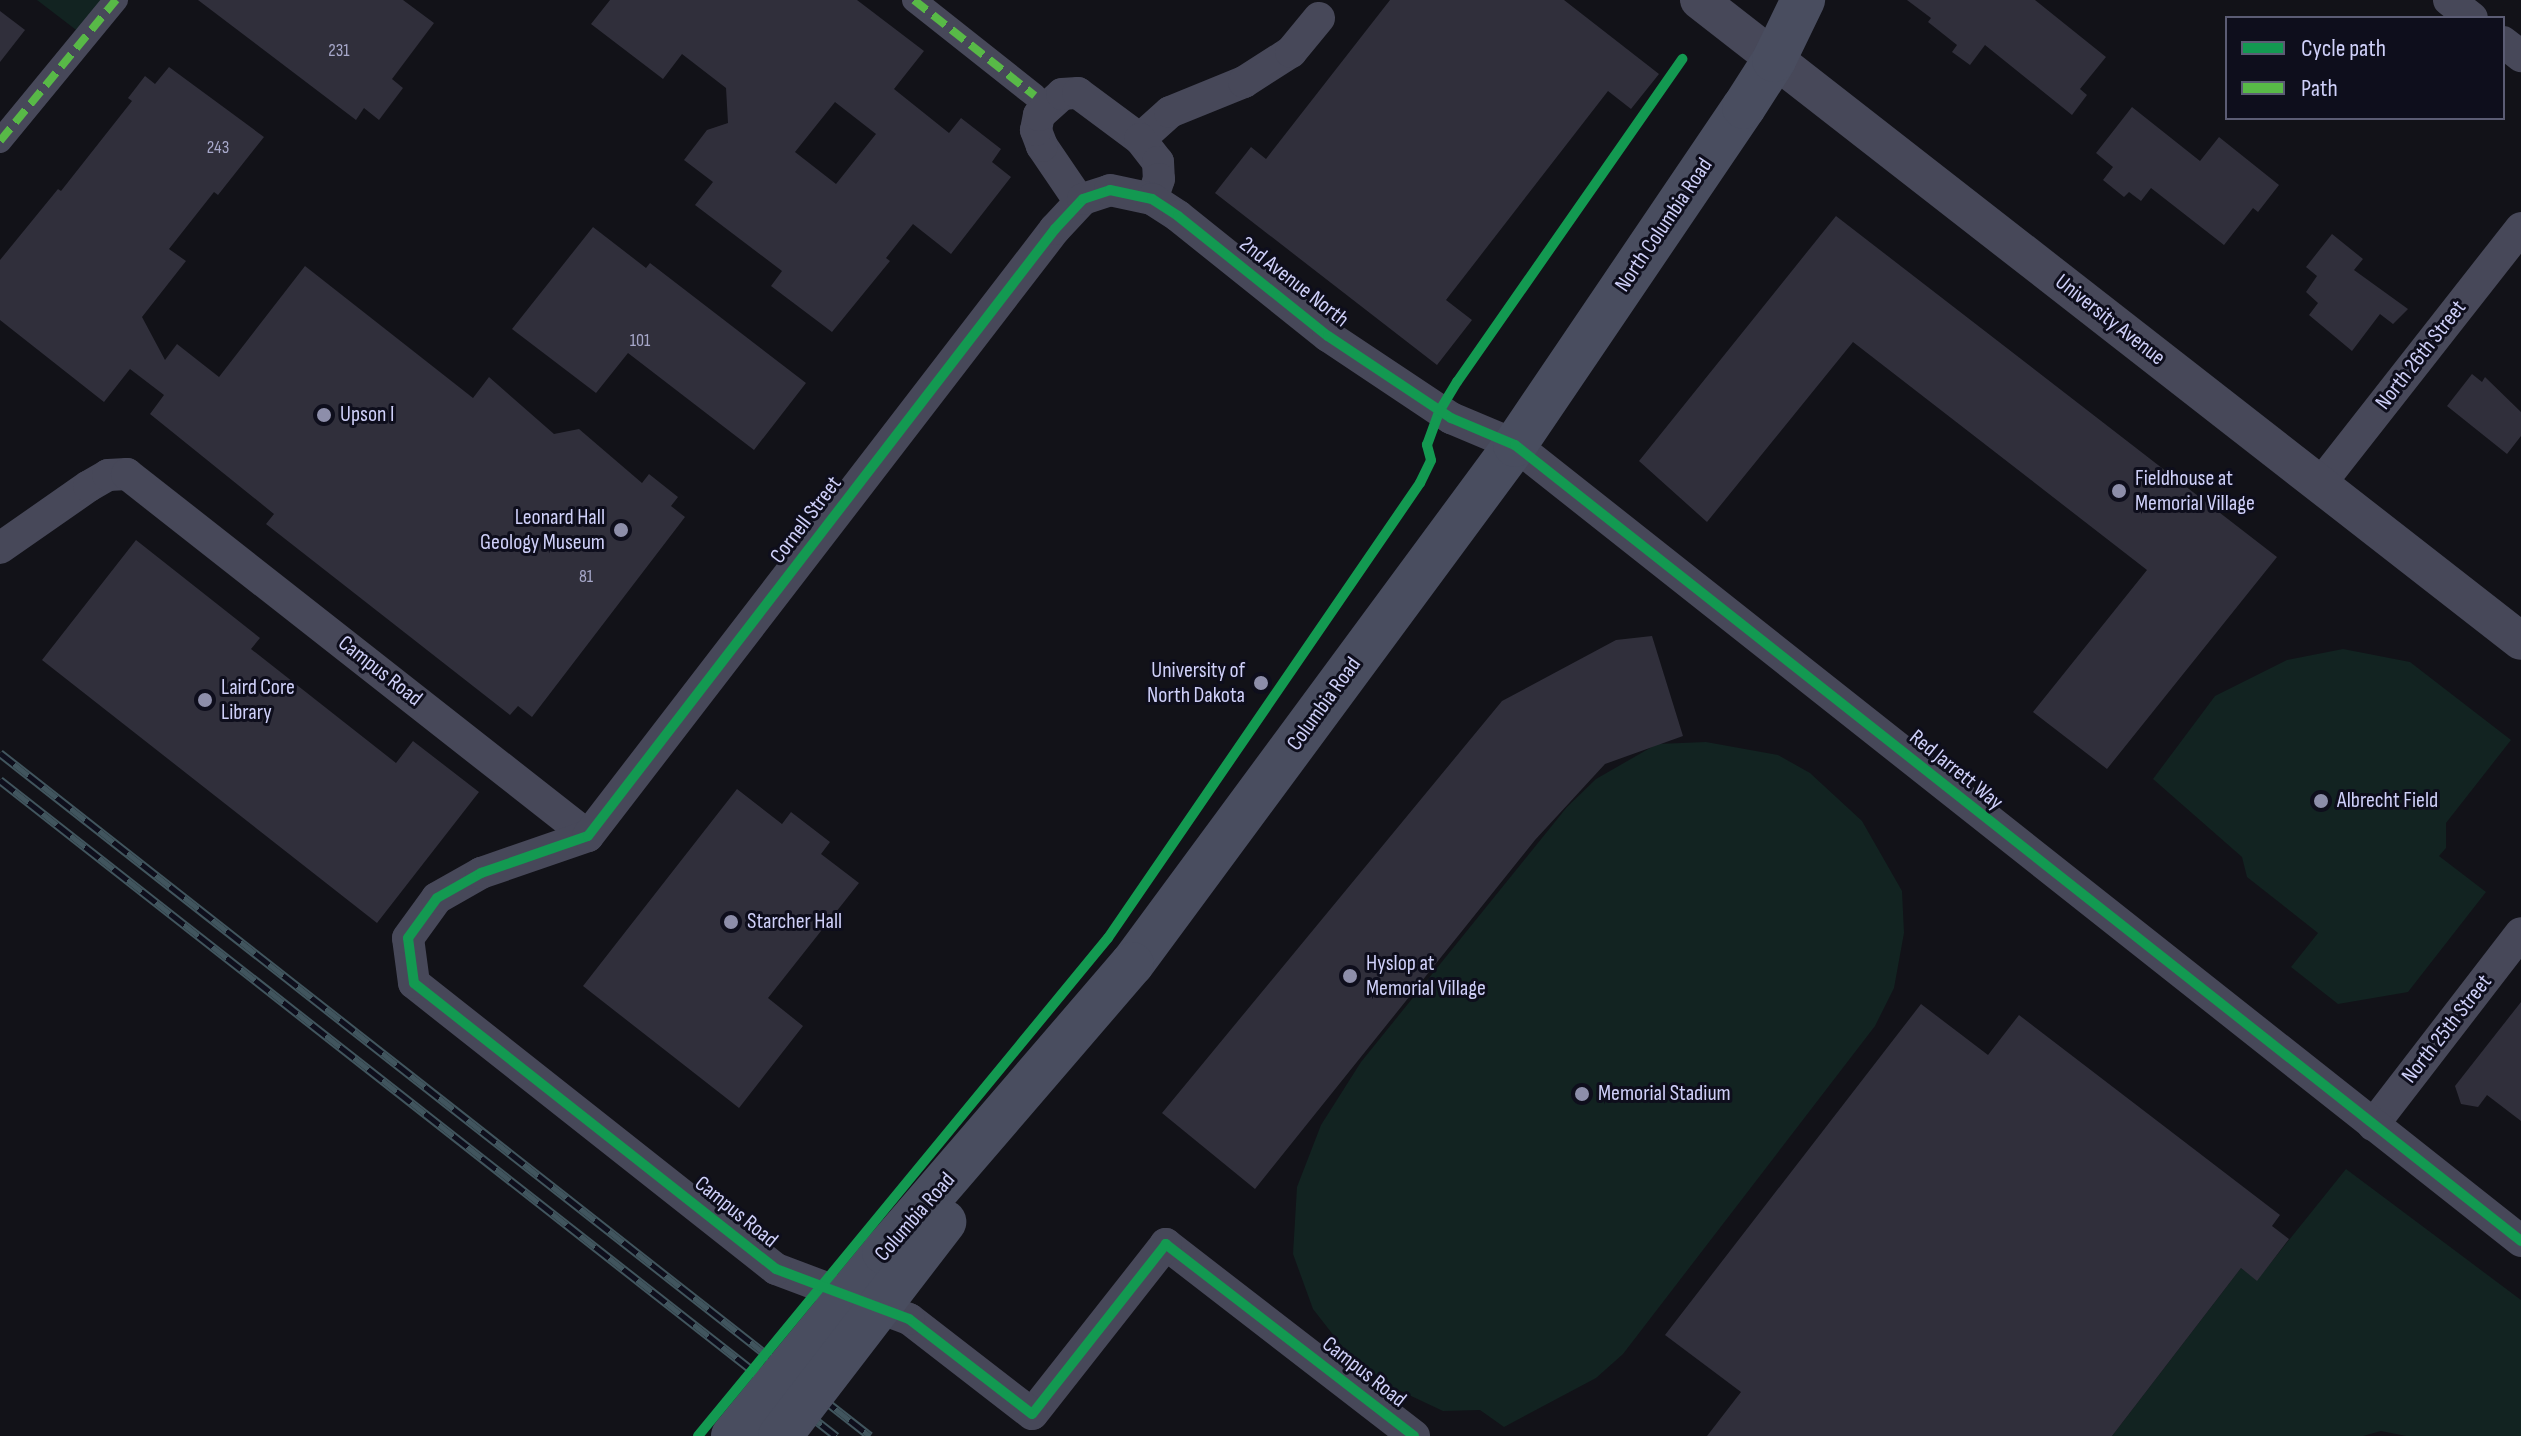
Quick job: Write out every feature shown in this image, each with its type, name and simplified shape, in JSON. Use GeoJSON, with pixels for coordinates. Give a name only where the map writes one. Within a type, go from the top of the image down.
{"type":"FeatureCollection","features":[{"type":"Feature","properties":{"kind":"main road","name":"North Columbia Road"},"geometry":{"type":"LineString","coordinates":[[1515,445],[1774,60],[1803,0]]}},
{"type":"Feature","properties":{"kind":"main road","name":"Columbia Road"},"geometry":{"type":"LineString","coordinates":[[780,1436],[898,1286],[1515,445]]}},
{"type":"Feature","properties":{"kind":"main road","name":"Columbia Road"},"geometry":{"type":"LineString","coordinates":[[733,1436],[884,1252],[1132,964]]}},
{"type":"Feature","properties":{"kind":"street"},"geometry":{"type":"LineString","coordinates":[[0,141],[116,0]]}},
{"type":"Feature","properties":{"kind":"street"},"geometry":{"type":"LineString","coordinates":[[914,0],[1035,96]]}},
{"type":"Feature","properties":{"kind":"street","name":"University Avenue"},"geometry":{"type":"LineString","coordinates":[[1699,0],[2521,641]]}},
{"type":"Feature","properties":{"kind":"street"},"geometry":{"type":"LineString","coordinates":[[2449,0],[2469,16]]}},
{"type":"Feature","properties":{"kind":"street"},"geometry":{"type":"LineString","coordinates":[[1140,139],[1170,112],[1244,82],[1291,52],[1319,18]]}},
{"type":"Feature","properties":{"kind":"street"},"geometry":{"type":"LineString","coordinates":[[2505,44],[2521,56]]}},
{"type":"Feature","properties":{"kind":"street"},"geometry":{"type":"LineString","coordinates":[[1080,202],[1042,146],[1036,130],[1039,115],[1062,94],[1078,93],[1140,139],[1158,162],[1159,179],[1152,199]]}},
{"type":"Feature","properties":{"kind":"street","name":"2nd Avenue North"},"geometry":{"type":"LineString","coordinates":[[1080,202],[1110,190],[1152,199],[1178,216],[1328,336],[1451,418],[1515,445]]}},
{"type":"Feature","properties":{"kind":"street","name":"Cornell Street"},"geometry":{"type":"LineString","coordinates":[[588,836],[1055,229],[1080,202]]}},
{"type":"Feature","properties":{"kind":"street","name":"North 26th Street"},"geometry":{"type":"LineString","coordinates":[[2321,483],[2521,228]]}},
{"type":"Feature","properties":{"kind":"street","name":"Red Jarrett Way"},"geometry":{"type":"LineString","coordinates":[[1515,445],[2373,1125]]}},
{"type":"Feature","properties":{"kind":"street","name":"Campus Road"},"geometry":{"type":"LineString","coordinates":[[0,548],[89,486],[108,475],[127,474],[588,836]]}},
{"type":"Feature","properties":{"kind":"street","name":"Campus Road"},"geometry":{"type":"LineString","coordinates":[[588,836],[481,873],[437,898],[408,938],[414,983],[776,1269],[909,1319],[1032,1414],[1166,1244],[1414,1436]]}},
{"type":"Feature","properties":{"kind":"street","name":"North 25th Street"},"geometry":{"type":"LineString","coordinates":[[2373,1125],[2521,933]]}},
{"type":"Feature","properties":{"kind":"street"},"geometry":{"type":"LineString","coordinates":[[2373,1125],[2521,1241]]}},
{"type":"Feature","properties":{"kind":"shaded area"},"geometry":{"type":"Polygon","coordinates":[[[37,0],[116,0],[84,36],[37,0]]]}},
{"type":"Feature","properties":{"kind":"shaded area","name":"Albrecht Field"},"geometry":{"type":"Polygon","coordinates":[[[2343,649],[2410,662],[2511,740],[2446,823],[2446,848],[2439,856],[2486,892],[2408,992],[2338,1004],[2291,967],[2318,933],[2247,877],[2242,857],[2153,779],[2215,696],[2287,660],[2343,649]]]}},
{"type":"Feature","properties":{"kind":"shaded area","name":"Memorial Stadium"},"geometry":{"type":"Polygon","coordinates":[[[1706,742],[1778,755],[1810,773],[1862,821],[1902,891],[1904,933],[1894,988],[1875,1026],[1623,1354],[1596,1378],[1504,1427],[1480,1410],[1443,1411],[1390,1386],[1345,1350],[1313,1309],[1293,1254],[1297,1187],[1321,1125],[1361,1062],[1567,807],[1596,779],[1657,744],[1706,742]]]}},
{"type":"Feature","properties":{"kind":"shaded area"},"geometry":{"type":"Polygon","coordinates":[[[2346,1169],[2521,1300],[2521,1436],[2406,1436],[2381,1431],[2363,1436],[2112,1436],[2241,1268],[2257,1280],[2346,1169]]]}},
{"type":"Feature","properties":{"kind":"building"},"geometry":{"type":"Polygon","coordinates":[[[198,0],[403,0],[434,23],[392,79],[403,88],[379,120],[364,108],[356,120],[198,0]]]}},
{"type":"Feature","properties":{"kind":"building"},"geometry":{"type":"Polygon","coordinates":[[[610,0],[857,0],[924,51],[894,89],[949,133],[961,118],[1001,149],[992,162],[1011,177],[951,254],[913,224],[886,258],[890,261],[832,332],[771,286],[782,271],[695,205],[713,182],[684,160],[707,130],[728,123],[726,88],[682,54],[663,79],[591,24],[610,0]],[[835,102],[795,152],[836,184],[876,134],[835,102]]]}},
{"type":"Feature","properties":{"kind":"building"},"geometry":{"type":"Polygon","coordinates":[[[1390,0],[1564,0],[1659,74],[1631,109],[1608,91],[1446,300],[1472,320],[1437,365],[1215,193],[1251,147],[1266,159],[1390,0]]]}},
{"type":"Feature","properties":{"kind":"building"},"geometry":{"type":"Polygon","coordinates":[[[1907,0],[2035,0],[2106,57],[2080,89],[2087,95],[2072,115],[1985,45],[1970,65],[1952,52],[1957,45],[1928,22],[1931,18],[1907,0]]]}},
{"type":"Feature","properties":{"kind":"building"},"geometry":{"type":"Polygon","coordinates":[[[0,11],[25,30],[0,62],[0,11]]]}},
{"type":"Feature","properties":{"kind":"building"},"geometry":{"type":"Polygon","coordinates":[[[169,67],[264,137],[218,195],[214,192],[169,249],[186,261],[142,317],[165,360],[177,344],[219,377],[305,266],[473,398],[489,377],[554,434],[579,429],[642,483],[649,474],[678,497],[671,506],[685,517],[532,717],[518,706],[510,715],[266,524],[274,514],[150,414],[164,395],[130,369],[104,402],[0,320],[0,260],[58,189],[61,191],[132,101],[128,98],[145,76],[155,84],[169,67]]]}},
{"type":"Feature","properties":{"kind":"building"},"geometry":{"type":"Polygon","coordinates":[[[2132,107],[2200,161],[2219,137],[2279,185],[2258,212],[2253,208],[2224,245],[2151,188],[2141,201],[2129,192],[2124,197],[2103,180],[2113,167],[2096,153],[2132,107]]]}},
{"type":"Feature","properties":{"kind":"building","name":"Fieldhouse at Memorial Village"},"geometry":{"type":"Polygon","coordinates":[[[1836,216],[2277,557],[2107,769],[2033,712],[2147,570],[1853,342],[1707,522],[1639,461],[1836,216]]]}},
{"type":"Feature","properties":{"kind":"building"},"geometry":{"type":"Polygon","coordinates":[[[593,227],[646,268],[650,263],[806,383],[754,450],[628,353],[596,393],[512,329],[593,227]]]}},
{"type":"Feature","properties":{"kind":"building"},"geometry":{"type":"Polygon","coordinates":[[[2332,234],[2363,259],[2354,270],[2408,309],[2393,324],[2380,314],[2352,351],[2309,315],[2318,303],[2306,292],[2317,276],[2306,267],[2332,234]]]}},
{"type":"Feature","properties":{"kind":"building"},"geometry":{"type":"Polygon","coordinates":[[[2472,374],[2482,382],[2485,377],[2521,412],[2521,436],[2507,454],[2447,406],[2472,374]]]}},
{"type":"Feature","properties":{"kind":"building","name":"Laird Core Library"},"geometry":{"type":"Polygon","coordinates":[[[136,540],[260,638],[251,649],[396,763],[413,741],[479,792],[377,923],[42,660],[136,540]]]}},
{"type":"Feature","properties":{"kind":"building","name":"Hyslop at Memorial Village"},"geometry":{"type":"Polygon","coordinates":[[[1652,636],[1683,736],[1605,764],[1535,840],[1255,1189],[1162,1113],[1502,701],[1616,640],[1652,636]]]}},
{"type":"Feature","properties":{"kind":"building","name":"Starcher Hall"},"geometry":{"type":"Polygon","coordinates":[[[737,789],[782,824],[791,812],[830,842],[821,854],[859,883],[768,998],[803,1026],[739,1108],[583,986],[737,789]]]}},
{"type":"Feature","properties":{"kind":"building"},"geometry":{"type":"Polygon","coordinates":[[[2521,1002],[2521,1121],[2487,1095],[2478,1107],[2461,1104],[2455,1086],[2521,1002]]]}},
{"type":"Feature","properties":{"kind":"building"},"geometry":{"type":"Polygon","coordinates":[[[1921,1004],[1988,1055],[2019,1015],[2280,1215],[2272,1226],[2289,1239],[2257,1281],[2241,1268],[2112,1436],[1707,1436],[1741,1392],[1665,1335],[1921,1004]]]}},
{"type":"Feature","properties":{"kind":"railway"},"geometry":{"type":"LineString","coordinates":[[0,753],[870,1436]]}},
{"type":"Feature","properties":{"kind":"railway"},"geometry":{"type":"LineString","coordinates":[[0,780],[836,1436]]}},
{"type":"Feature","properties":{"kind":"marked path"},"geometry":{"type":"LineString","coordinates":[[0,141],[116,0]]}},
{"type":"Feature","properties":{"kind":"marked path"},"geometry":{"type":"LineString","coordinates":[[914,0],[1035,96]]}},
{"type":"Feature","properties":{"kind":"cycle path"},"geometry":{"type":"LineString","coordinates":[[698,1436],[1108,938],[1420,483],[1431,460],[1427,445],[1440,410],[1457,382],[1682,59]]}},
{"type":"Feature","properties":{"kind":"cycle path"},"geometry":{"type":"LineString","coordinates":[[1414,1436],[1166,1244],[1032,1414],[909,1319],[776,1269],[414,983],[408,938],[437,898],[481,873],[588,836],[1055,229],[1083,199],[1110,190],[1152,199],[1178,216],[1328,336],[1451,418],[1515,445],[2521,1241]]}},
{"type":"Feature","properties":{"kind":"place","name":"Upson I"},"geometry":{"type":"Point","coordinates":[324,415]}},
{"type":"Feature","properties":{"kind":"place","name":"Fieldhouse at Memorial Village"},"geometry":{"type":"Point","coordinates":[2119,491]}},
{"type":"Feature","properties":{"kind":"place","name":"Leonard Hall Geology Museum"},"geometry":{"type":"Point","coordinates":[621,530]}},
{"type":"Feature","properties":{"kind":"place","name":"University of North Dakota"},"geometry":{"type":"Point","coordinates":[1261,683]}},
{"type":"Feature","properties":{"kind":"place","name":"Laird Core Library"},"geometry":{"type":"Point","coordinates":[205,700]}},
{"type":"Feature","properties":{"kind":"place","name":"Albrecht Field"},"geometry":{"type":"Point","coordinates":[2321,801]}},
{"type":"Feature","properties":{"kind":"place","name":"Starcher Hall"},"geometry":{"type":"Point","coordinates":[731,922]}},
{"type":"Feature","properties":{"kind":"place","name":"Hyslop at Memorial Village"},"geometry":{"type":"Point","coordinates":[1350,976]}},
{"type":"Feature","properties":{"kind":"place","name":"Memorial Stadium"},"geometry":{"type":"Point","coordinates":[1582,1094]}}]}
